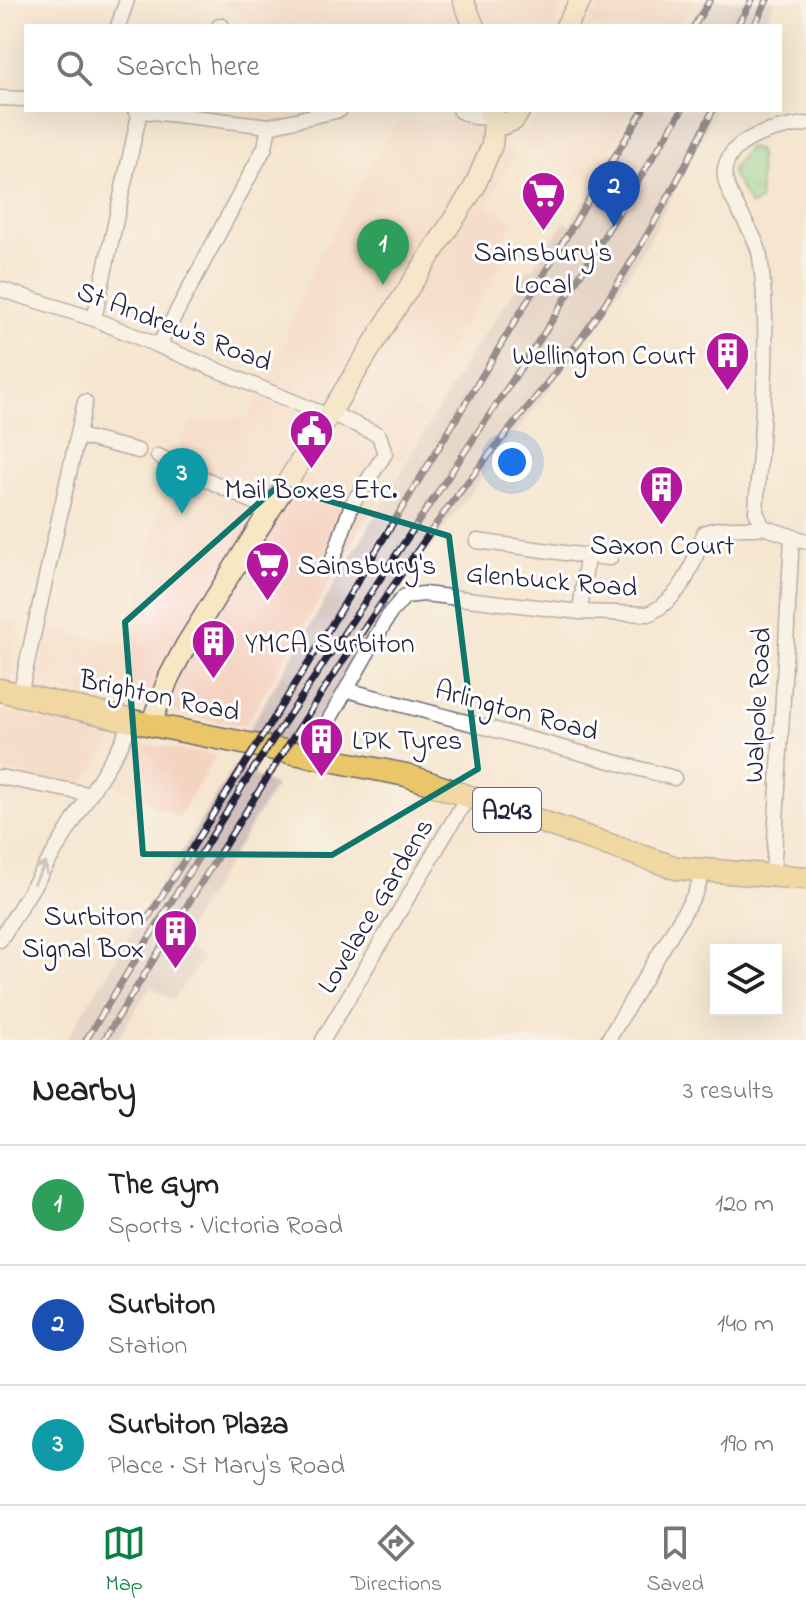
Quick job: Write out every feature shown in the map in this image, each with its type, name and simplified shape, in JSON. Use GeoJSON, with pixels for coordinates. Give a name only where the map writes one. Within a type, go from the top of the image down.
{"type":"FeatureCollection","features":[{"type":"Feature","properties":{"kind":"main road"},"geometry":{"type":"LineString","coordinates":[[463,0],[473,24]]}},
{"type":"Feature","properties":{"kind":"main road"},"geometry":{"type":"LineString","coordinates":[[567,24],[581,0]]}},
{"type":"Feature","properties":{"kind":"main road"},"geometry":{"type":"LineString","coordinates":[[141,722],[329,414],[485,167],[508,136],[501,116]]}},
{"type":"Feature","properties":{"kind":"main road","name":"Brighton Road"},"geometry":{"type":"LineString","coordinates":[[10,692],[309,755]]}},
{"type":"Feature","properties":{"kind":"main road","name":"A243"},"geometry":{"type":"LineString","coordinates":[[309,755],[406,775],[649,862],[703,873],[806,878]]}},
{"type":"Feature","properties":{"kind":"street"},"geometry":{"type":"LineString","coordinates":[[119,24],[127,0]]}},
{"type":"Feature","properties":{"kind":"street"},"geometry":{"type":"LineString","coordinates":[[0,98],[24,99]]}},
{"type":"Feature","properties":{"kind":"street"},"geometry":{"type":"LineString","coordinates":[[94,319],[138,112]]}},
{"type":"Feature","properties":{"kind":"street"},"geometry":{"type":"LineString","coordinates":[[189,113],[269,126],[331,112]]}},
{"type":"Feature","properties":{"kind":"street"},"geometry":{"type":"LineString","coordinates":[[465,112],[474,117],[501,116]]}},
{"type":"Feature","properties":{"kind":"street"},"geometry":{"type":"LineString","coordinates":[[799,539],[763,527],[756,512],[765,366],[761,263],[759,246],[726,179],[729,160],[755,135],[806,124]]}},
{"type":"Feature","properties":{"kind":"street"},"geometry":{"type":"LineString","coordinates":[[159,345],[265,147],[269,126]]}},
{"type":"Feature","properties":{"kind":"street","name":"St Andrew's Road"},"geometry":{"type":"LineString","coordinates":[[0,289],[94,319],[379,435],[385,454],[352,504],[332,562]]}},
{"type":"Feature","properties":{"kind":"street"},"geometry":{"type":"LineString","coordinates":[[10,692],[79,436],[85,402]]}},
{"type":"Feature","properties":{"kind":"street"},"geometry":{"type":"LineString","coordinates":[[79,436],[138,451]]}},
{"type":"Feature","properties":{"kind":"street"},"geometry":{"type":"LineString","coordinates":[[158,456],[270,510]]}},
{"type":"Feature","properties":{"kind":"street","name":"Glenbuck Road"},"geometry":{"type":"LineString","coordinates":[[309,755],[399,601],[413,593],[580,612],[649,614],[682,587],[693,570],[704,533],[714,528],[744,530],[763,527]]}},
{"type":"Feature","properties":{"kind":"street"},"geometry":{"type":"LineString","coordinates":[[477,541],[496,539],[610,558]]}},
{"type":"Feature","properties":{"kind":"street","name":"Walpole Road"},"geometry":{"type":"LineString","coordinates":[[773,875],[799,539]]}},
{"type":"Feature","properties":{"kind":"street"},"geometry":{"type":"LineString","coordinates":[[580,612],[587,556]]}},
{"type":"Feature","properties":{"kind":"street","name":"Arlington Road"},"geometry":{"type":"LineString","coordinates":[[347,690],[674,778]]}},
{"type":"Feature","properties":{"kind":"street"},"geometry":{"type":"LineString","coordinates":[[0,940],[88,794],[141,722]]}},
{"type":"Feature","properties":{"kind":"street"},"geometry":{"type":"LineString","coordinates":[[0,777],[88,794]]}},
{"type":"Feature","properties":{"kind":"street","name":"Lovelace Gardens"},"geometry":{"type":"LineString","coordinates":[[323,1040],[468,796]]}},
{"type":"Feature","properties":{"kind":"street"},"geometry":{"type":"LineString","coordinates":[[608,1040],[695,894],[703,873]]}},
{"type":"Feature","properties":{"kind":"highlighted area"},"geometry":{"type":"Polygon","coordinates":[[[278,486],[449,536],[478,769],[332,855],[143,854],[125,622],[278,486]]]}},
{"type":"Feature","properties":{"kind":"shaded area"},"geometry":{"type":"Polygon","coordinates":[[[219,0],[448,0],[457,24],[254,24],[219,0]]]}},
{"type":"Feature","properties":{"kind":"shaded area"},"geometry":{"type":"Polygon","coordinates":[[[477,0],[564,0],[552,24],[487,24],[477,0]]]}},
{"type":"Feature","properties":{"kind":"shaded area"},"geometry":{"type":"Polygon","coordinates":[[[602,0],[694,0],[680,24],[589,24],[602,0]]]}},
{"type":"Feature","properties":{"kind":"shaded area"},"geometry":{"type":"Polygon","coordinates":[[[706,0],[776,0],[763,24],[690,24],[706,0]]]}},
{"type":"Feature","properties":{"kind":"shaded area"},"geometry":{"type":"Polygon","coordinates":[[[541,112],[631,112],[592,181],[525,144],[527,132],[541,112]]]}},
{"type":"Feature","properties":{"kind":"shaded area"},"geometry":{"type":"Polygon","coordinates":[[[637,112],[715,112],[648,242],[588,337],[395,593],[299,746],[245,736],[468,358],[564,222],[570,225],[637,112]]]}},
{"type":"Feature","properties":{"kind":"shaded area"},"geometry":{"type":"Polygon","coordinates":[[[410,120],[458,122],[483,131],[515,155],[487,205],[514,223],[502,241],[512,248],[412,407],[428,417],[245,726],[32,685],[48,628],[128,645],[167,478],[190,422],[248,417],[287,339],[286,326],[320,255],[396,124],[410,120]]]}},
{"type":"Feature","properties":{"kind":"shaded area"},"geometry":{"type":"Polygon","coordinates":[[[0,619],[20,622],[10,679],[0,677],[0,619]]]}},
{"type":"Feature","properties":{"kind":"shaded area"},"geometry":{"type":"Polygon","coordinates":[[[0,710],[112,735],[114,738],[81,788],[0,770],[0,710]]]}},
{"type":"Feature","properties":{"kind":"shaded area"},"geometry":{"type":"Polygon","coordinates":[[[136,743],[216,755],[178,818],[111,783],[136,743]]]}},
{"type":"Feature","properties":{"kind":"shaded area"},"geometry":{"type":"Polygon","coordinates":[[[235,765],[275,786],[179,942],[202,959],[173,1000],[150,986],[117,1040],[66,1040],[235,765]]]}},
{"type":"Feature","properties":{"kind":"green space"},"geometry":{"type":"Polygon","coordinates":[[[748,147],[759,151],[760,201],[750,206],[731,171],[748,147]]]}},
{"type":"Feature","properties":{"kind":"railway"},"geometry":{"type":"LineString","coordinates":[[695,24],[710,0]]}},
{"type":"Feature","properties":{"kind":"railway"},"geometry":{"type":"LineString","coordinates":[[738,24],[752,0]]}},
{"type":"Feature","properties":{"kind":"railway"},"geometry":{"type":"LineString","coordinates":[[755,24],[767,0]]}},
{"type":"Feature","properties":{"kind":"railway"},"geometry":{"type":"LineString","coordinates":[[146,921],[304,670],[642,112]]}},
{"type":"Feature","properties":{"kind":"railway"},"geometry":{"type":"LineString","coordinates":[[86,1040],[250,774],[548,327],[681,112]]}},
{"type":"Feature","properties":{"kind":"railway"},"geometry":{"type":"LineString","coordinates":[[104,1040],[264,783],[388,593],[449,507],[562,364],[617,285],[712,112]]}},
{"type":"Feature","properties":{"kind":"place","name":"Surbiton"},"geometry":{"type":"Point","coordinates":[614,227]}},
{"type":"Feature","properties":{"kind":"place","name":"Sainsbury's Local"},"geometry":{"type":"Point","coordinates":[543,233]}},
{"type":"Feature","properties":{"kind":"place","name":"The Gym"},"geometry":{"type":"Point","coordinates":[383,285]}},
{"type":"Feature","properties":{"kind":"place","name":"Wellington Court"},"geometry":{"type":"Point","coordinates":[727,393]}},
{"type":"Feature","properties":{"kind":"place","name":"Mail Boxes Etc."},"geometry":{"type":"Point","coordinates":[311,470]}},
{"type":"Feature","properties":{"kind":"place","name":"Surbiton Plaza"},"geometry":{"type":"Point","coordinates":[182,514]}},
{"type":"Feature","properties":{"kind":"place","name":"Saxon Court"},"geometry":{"type":"Point","coordinates":[662,526]}},
{"type":"Feature","properties":{"kind":"place","name":"Sainsbury's"},"geometry":{"type":"Point","coordinates":[267,603]}},
{"type":"Feature","properties":{"kind":"place","name":"YMCA Surbiton"},"geometry":{"type":"Point","coordinates":[214,681]}},
{"type":"Feature","properties":{"kind":"place","name":"LPK Tyres"},"geometry":{"type":"Point","coordinates":[321,778]}},
{"type":"Feature","properties":{"kind":"place","name":"Surbiton Signal Box"},"geometry":{"type":"Point","coordinates":[175,970]}}]}
